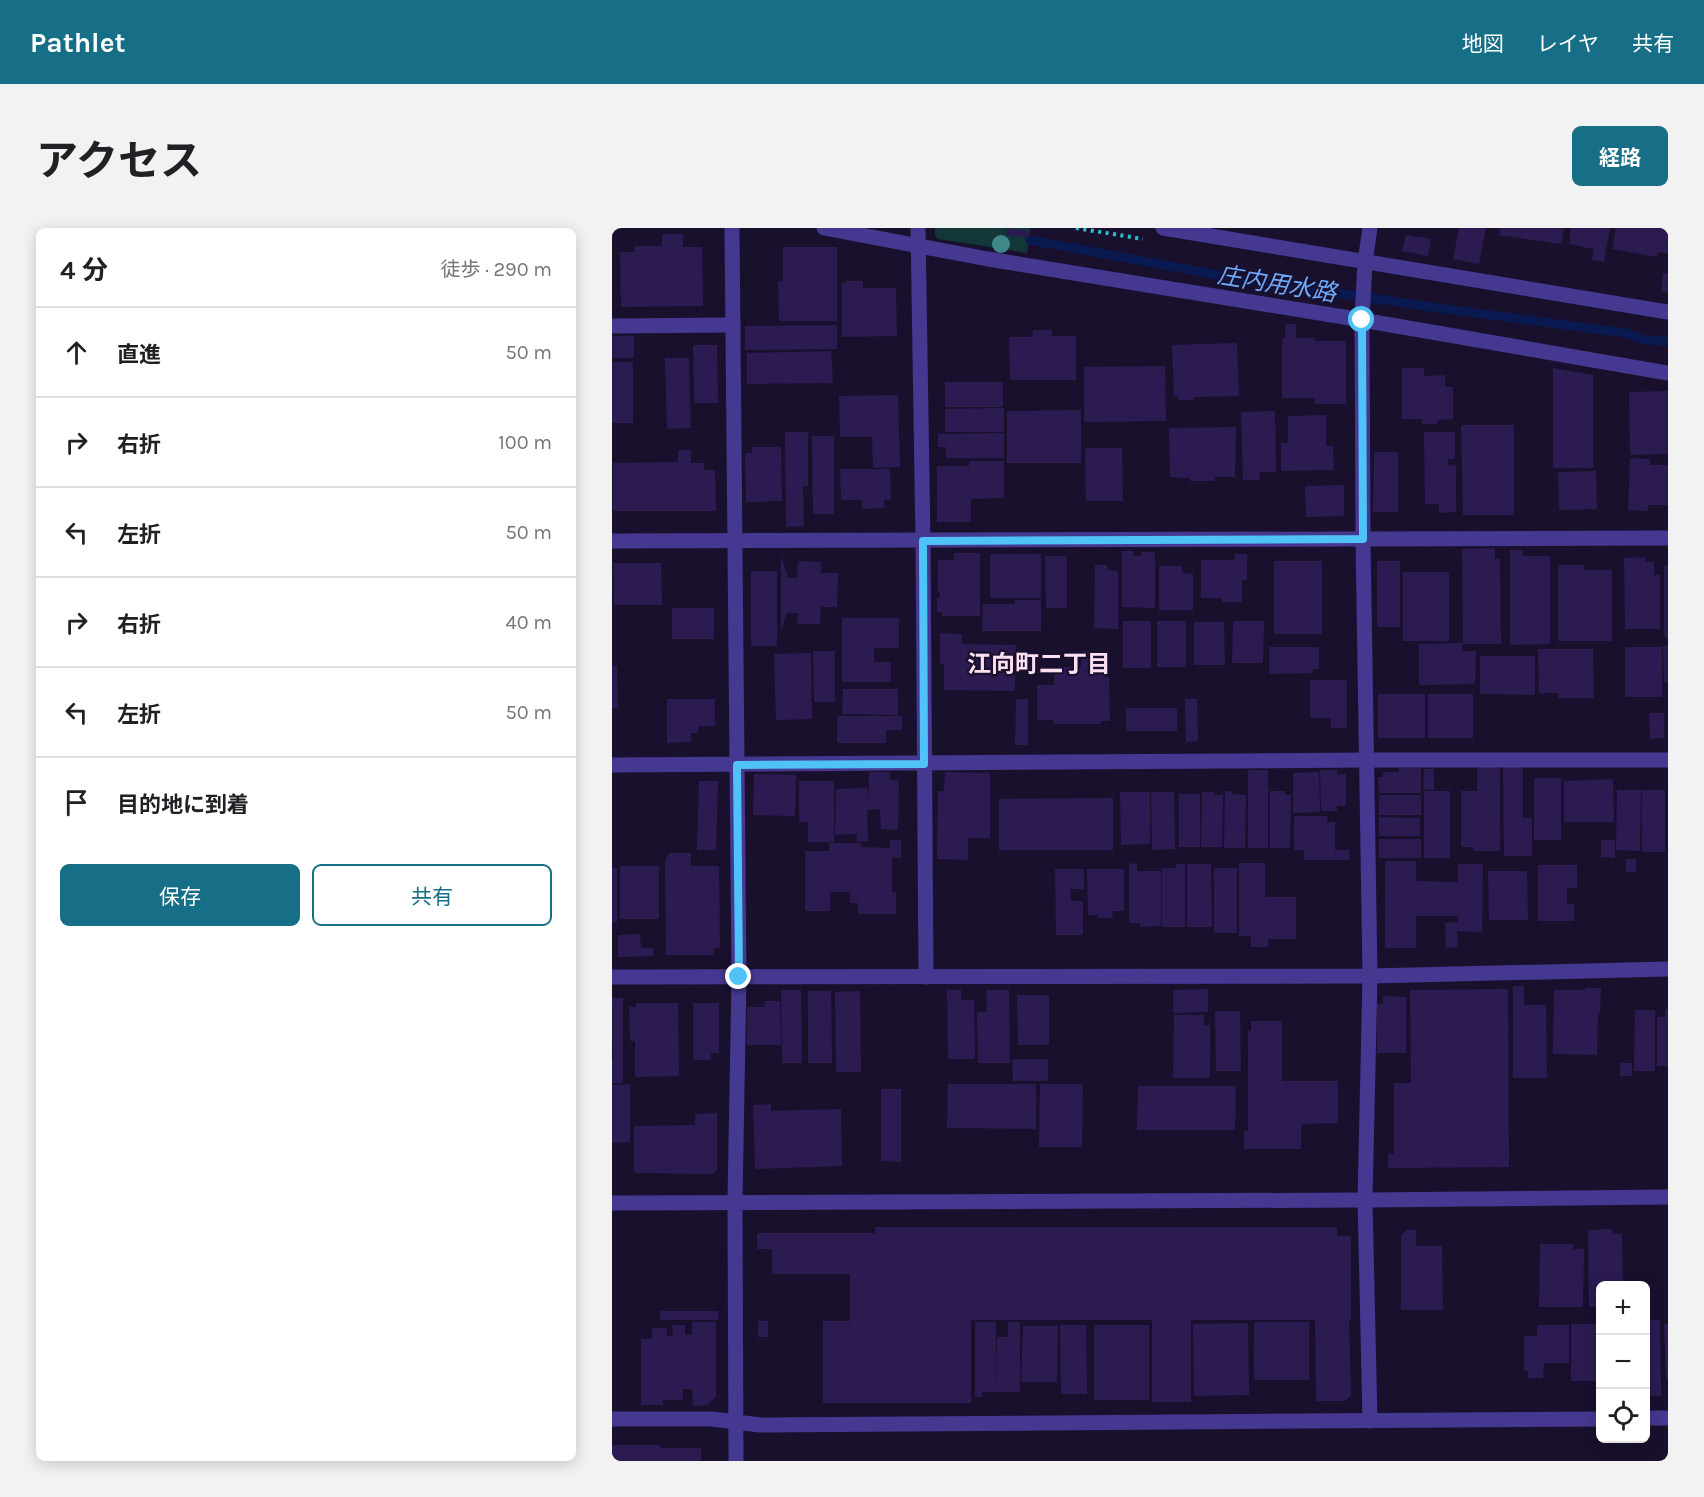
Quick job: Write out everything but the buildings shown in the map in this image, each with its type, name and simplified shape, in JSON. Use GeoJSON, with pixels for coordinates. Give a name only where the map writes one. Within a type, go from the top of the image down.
{"type":"FeatureCollection","features":[{"type":"Feature","properties":{"kind":"street"},"geometry":{"type":"LineString","coordinates":[[732,228],[739,977],[735,1201],[736,1461]]}},
{"type":"Feature","properties":{"kind":"street"},"geometry":{"type":"LineString","coordinates":[[824,228],[919,247],[1668,373]]}},
{"type":"Feature","properties":{"kind":"street"},"geometry":{"type":"LineString","coordinates":[[918,228],[926,977]]}},
{"type":"Feature","properties":{"kind":"street"},"geometry":{"type":"LineString","coordinates":[[1163,228],[1668,312]]}},
{"type":"Feature","properties":{"kind":"street"},"geometry":{"type":"LineString","coordinates":[[1370,228],[1365,262],[1362,320],[1370,976],[1365,1200],[1370,1421]]}},
{"type":"Feature","properties":{"kind":"street"},"geometry":{"type":"LineString","coordinates":[[612,326],[733,325]]}},
{"type":"Feature","properties":{"kind":"street"},"geometry":{"type":"LineString","coordinates":[[612,542],[1668,538]]}},
{"type":"Feature","properties":{"kind":"street"},"geometry":{"type":"LineString","coordinates":[[612,765],[1668,760]]}},
{"type":"Feature","properties":{"kind":"street"},"geometry":{"type":"LineString","coordinates":[[612,977],[1370,976],[1668,969]]}},
{"type":"Feature","properties":{"kind":"street"},"geometry":{"type":"LineString","coordinates":[[612,1203],[1668,1197]]}},
{"type":"Feature","properties":{"kind":"street"},"geometry":{"type":"LineString","coordinates":[[1650,1418],[1668,1418]]}},
{"type":"Feature","properties":{"kind":"street"},"geometry":{"type":"LineString","coordinates":[[612,1419],[712,1419],[772,1425],[1596,1419]]}},
{"type":"Feature","properties":{"kind":"green space"},"geometry":{"type":"Polygon","coordinates":[[[935,228],[1030,228],[1027,253],[938,239],[935,235],[935,228]]]}},
{"type":"Feature","properties":{"kind":"waterway","name":"庄内用水路"},"geometry":{"type":"LineString","coordinates":[[1030,240],[1234,278],[1626,333],[1641,339],[1668,342]]}},
{"type":"Feature","properties":{"kind":"district","name":"江向町二丁目"},"geometry":{"type":"Point","coordinates":[1039,664]}},
{"type":"Feature","properties":{"kind":"route"},"geometry":{"type":"LineString","coordinates":[[739,977],[737,765],[924,764],[923,541],[1363,539],[1362,320]]}}]}
